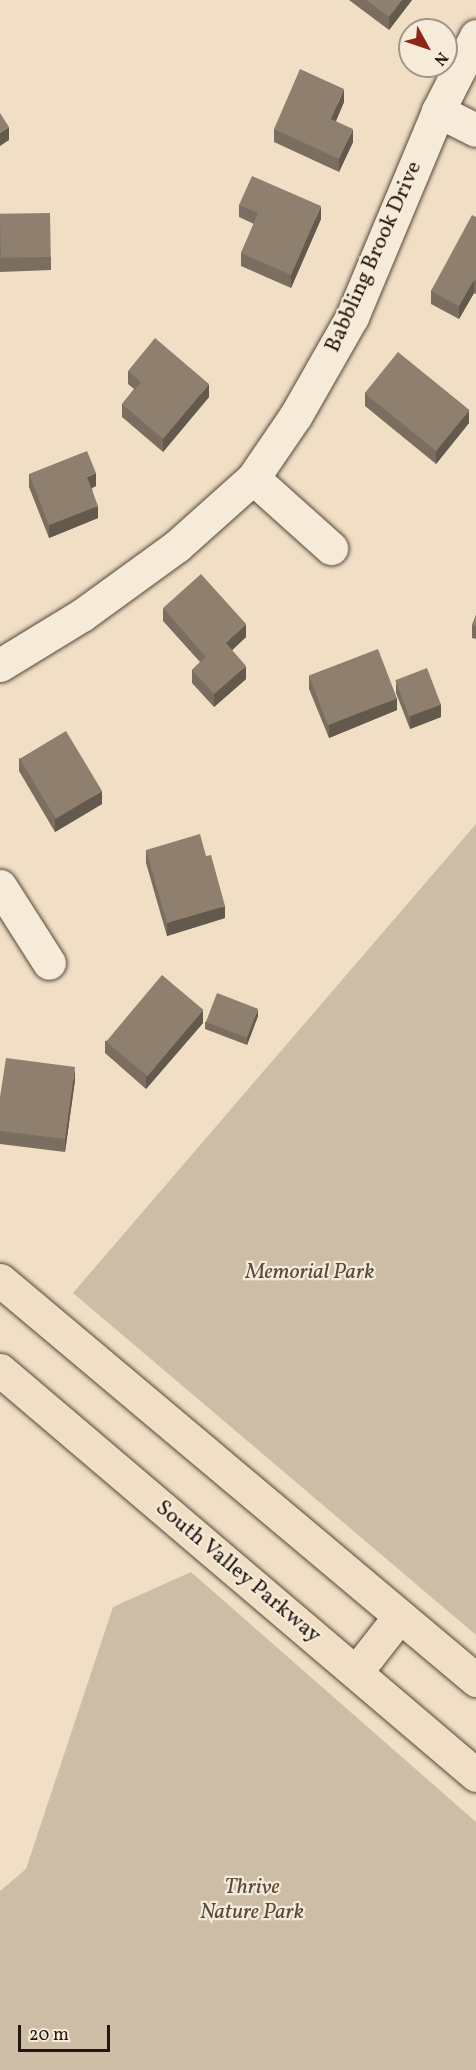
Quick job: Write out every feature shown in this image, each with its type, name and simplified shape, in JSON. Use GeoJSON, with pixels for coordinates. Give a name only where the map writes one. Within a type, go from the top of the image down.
{"type":"FeatureCollection","features":[{"type":"Feature","properties":{"kind":"main road"},"geometry":{"type":"LineString","coordinates":[[0,1280],[476,1680]]}},
{"type":"Feature","properties":{"kind":"main road","name":"South Valley Parkway"},"geometry":{"type":"LineString","coordinates":[[0,1370],[476,1775]]}},
{"type":"Feature","properties":{"kind":"main road"},"geometry":{"type":"LineString","coordinates":[[356,1672],[399,1617]]}},
{"type":"Feature","properties":{"kind":"street","name":"Babbling Brook Drive"},"geometry":{"type":"LineString","coordinates":[[0,665],[82,615],[177,546],[253,478],[296,415],[352,317],[438,111],[476,36]]}},
{"type":"Feature","properties":{"kind":"street"},"geometry":{"type":"LineString","coordinates":[[438,111],[476,130]]}},
{"type":"Feature","properties":{"kind":"street"},"geometry":{"type":"LineString","coordinates":[[253,478],[331,548]]}},
{"type":"Feature","properties":{"kind":"street"},"geometry":{"type":"LineString","coordinates":[[0,886],[48,963]]}},
{"type":"Feature","properties":{"kind":"green space","name":"Memorial Park"},"geometry":{"type":"Polygon","coordinates":[[[476,824],[476,1635],[73,1293],[476,824]]]}},
{"type":"Feature","properties":{"kind":"green space","name":"Thrive Nature Park"},"geometry":{"type":"Polygon","coordinates":[[[191,1572],[476,1822],[476,2070],[0,2070],[0,1891],[26,1869],[113,1607],[191,1572]]]}},
{"type":"Feature","properties":{"kind":"building"},"geometry":{"type":"Polygon","coordinates":[[[366,0],[402,0],[389,17],[366,0]]]}},
{"type":"Feature","properties":{"kind":"building"},"geometry":{"type":"Polygon","coordinates":[[[300,69],[344,89],[331,119],[353,129],[339,159],[274,129],[300,69]]]}},
{"type":"Feature","properties":{"kind":"building"},"geometry":{"type":"Polygon","coordinates":[[[0,113],[9,127],[0,133],[0,113]]]}},
{"type":"Feature","properties":{"kind":"building"},"geometry":{"type":"Polygon","coordinates":[[[252,176],[321,206],[291,275],[241,253],[258,213],[239,205],[252,176]]]}},
{"type":"Feature","properties":{"kind":"building"},"geometry":{"type":"Polygon","coordinates":[[[50,213],[51,257],[1,258],[0,214],[50,213]]]}},
{"type":"Feature","properties":{"kind":"building"},"geometry":{"type":"Polygon","coordinates":[[[472,215],[476,217],[476,281],[474,280],[459,306],[431,291],[472,215]]]}},
{"type":"Feature","properties":{"kind":"building"},"geometry":{"type":"Polygon","coordinates":[[[155,338],[209,384],[163,439],[122,404],[141,382],[128,371],[155,338]]]}},
{"type":"Feature","properties":{"kind":"building"},"geometry":{"type":"Polygon","coordinates":[[[398,352],[469,410],[436,451],[365,393],[398,352]]]}},
{"type":"Feature","properties":{"kind":"building"},"geometry":{"type":"Polygon","coordinates":[[[87,451],[96,473],[87,477],[98,506],[49,525],[29,474],[87,451]]]}},
{"type":"Feature","properties":{"kind":"building"},"geometry":{"type":"Polygon","coordinates":[[[201,574],[246,624],[226,643],[246,666],[214,694],[192,670],[206,657],[163,608],[201,574]]]}},
{"type":"Feature","properties":{"kind":"building"},"geometry":{"type":"Polygon","coordinates":[[[378,649],[397,698],[328,725],[309,676],[378,649]]]}},
{"type":"Feature","properties":{"kind":"building"},"geometry":{"type":"Polygon","coordinates":[[[427,668],[441,704],[409,717],[395,680],[427,668]]]}},
{"type":"Feature","properties":{"kind":"building"},"geometry":{"type":"Polygon","coordinates":[[[66,731],[102,791],[56,819],[20,759],[66,731]]]}},
{"type":"Feature","properties":{"kind":"building"},"geometry":{"type":"Polygon","coordinates":[[[200,834],[206,856],[211,855],[225,906],[167,923],[146,850],[200,834]]]}},
{"type":"Feature","properties":{"kind":"building"},"geometry":{"type":"Polygon","coordinates":[[[162,975],[203,1010],[147,1076],[106,1042],[162,975]]]}},
{"type":"Feature","properties":{"kind":"building"},"geometry":{"type":"Polygon","coordinates":[[[217,993],[258,1009],[247,1038],[206,1022],[217,993]]]}},
{"type":"Feature","properties":{"kind":"building"},"geometry":{"type":"Polygon","coordinates":[[[6,1058],[75,1067],[65,1139],[0,1131],[0,1097],[6,1058]]]}}]}
